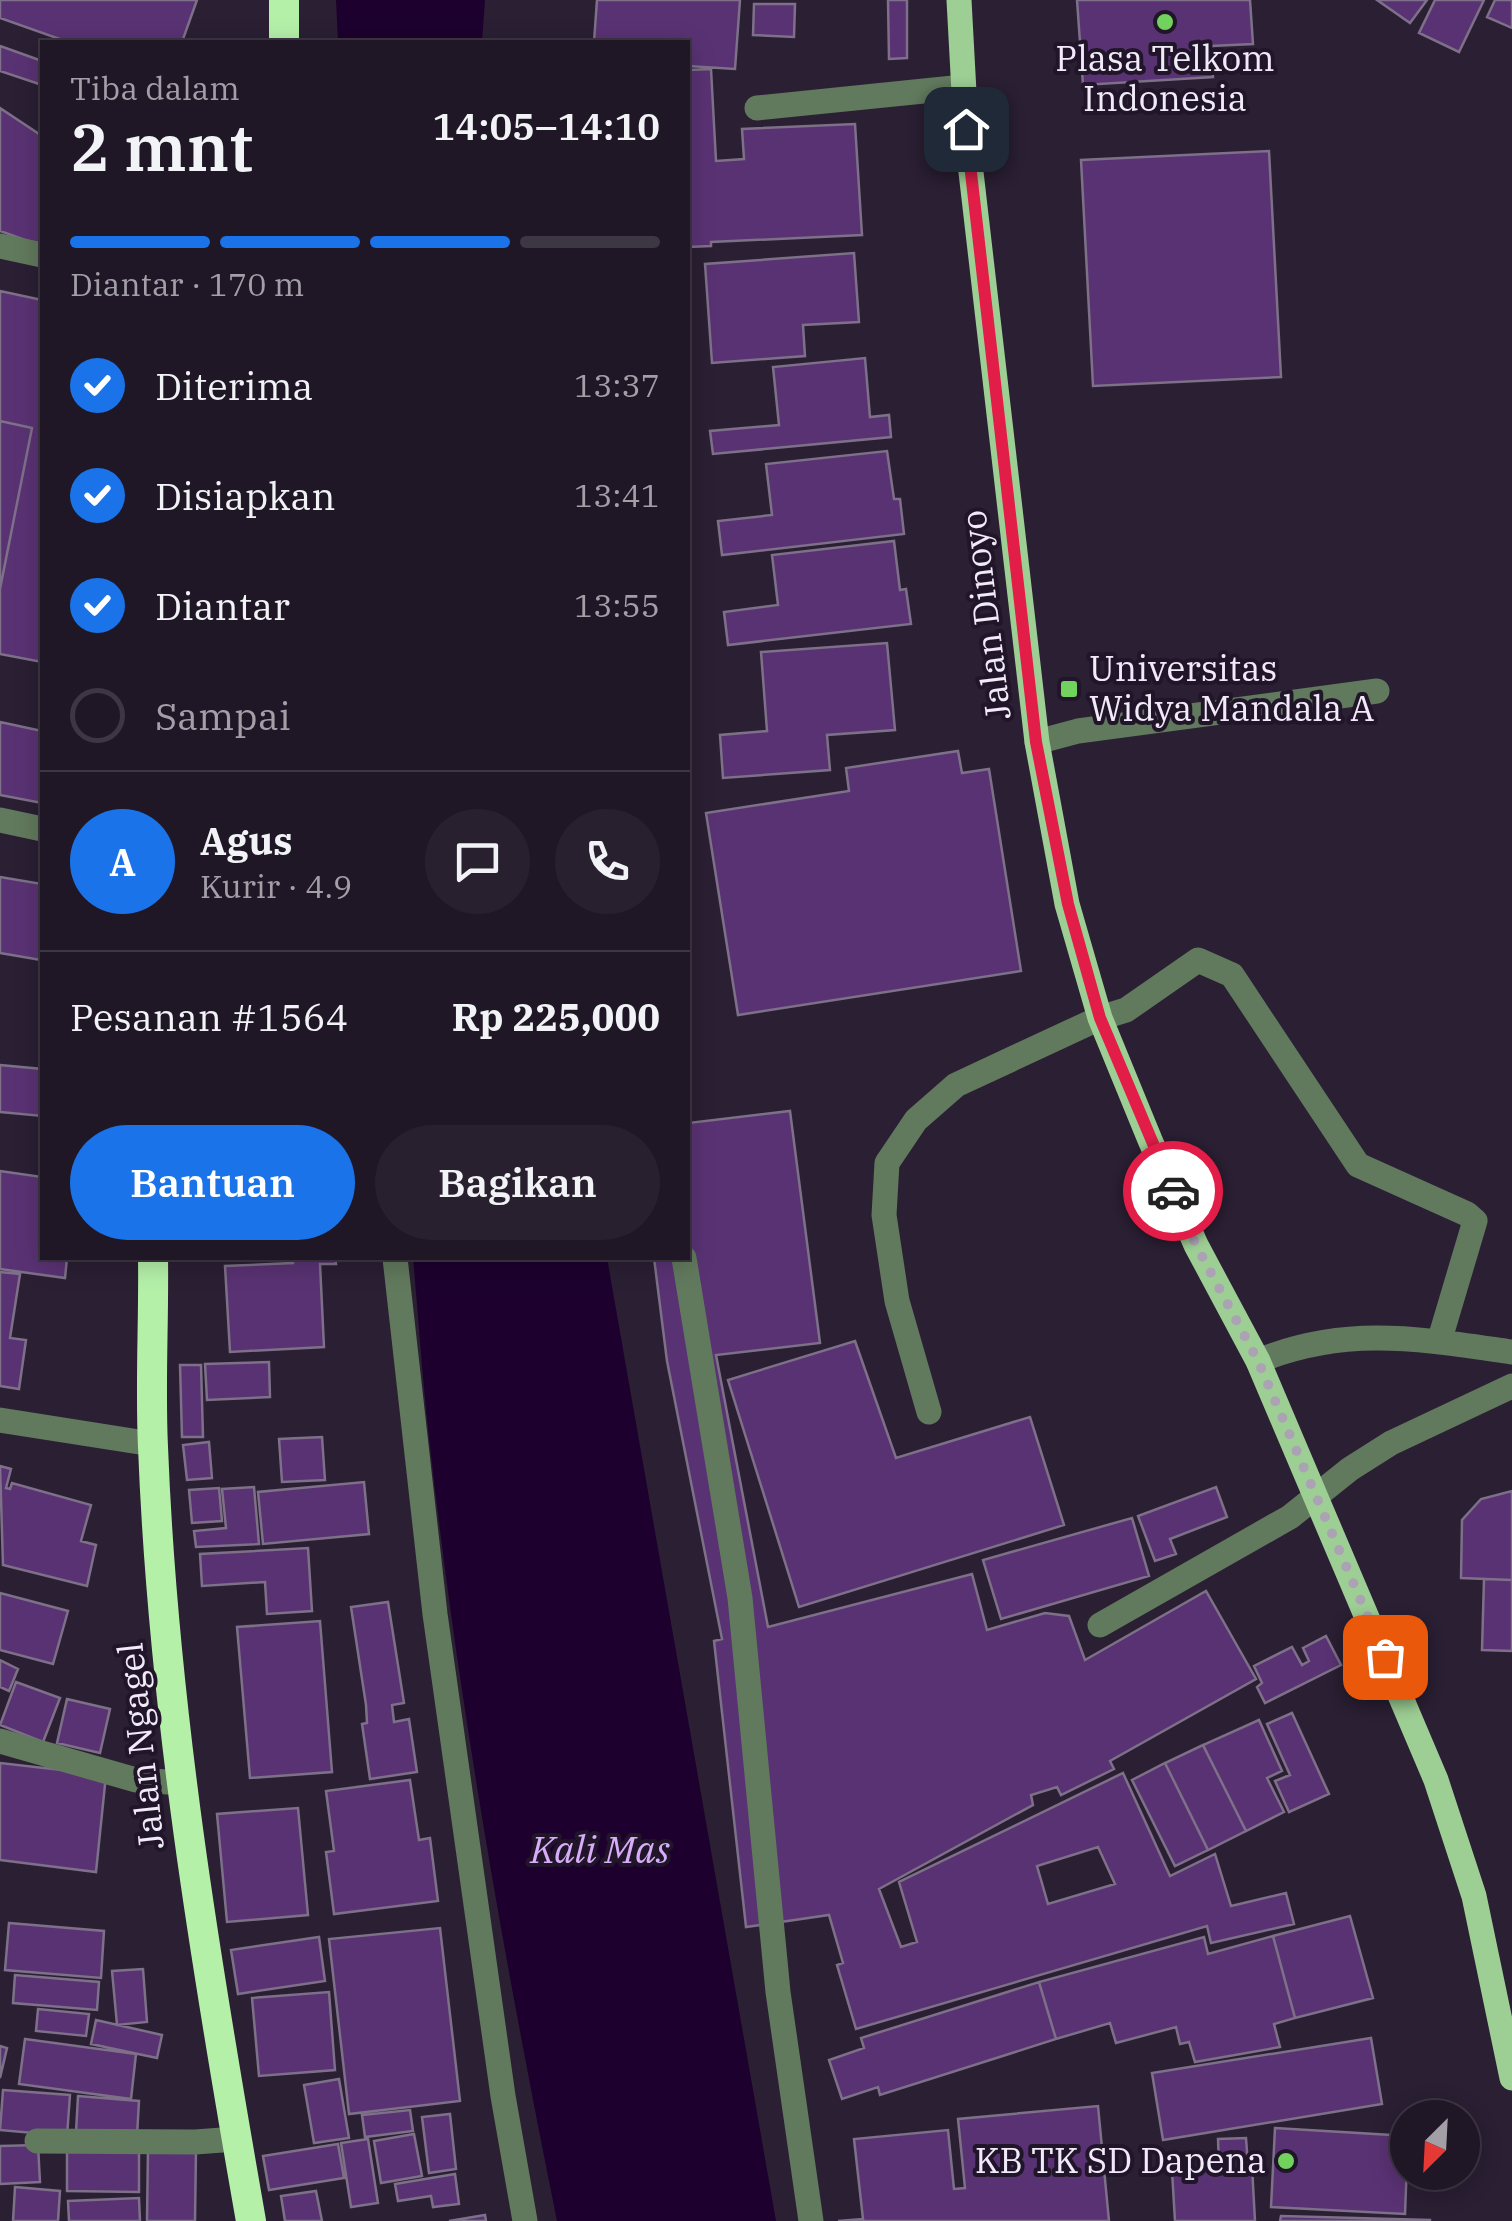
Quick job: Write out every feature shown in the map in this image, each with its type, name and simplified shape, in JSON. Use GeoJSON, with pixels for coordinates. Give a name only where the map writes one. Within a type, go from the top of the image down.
{"type":"FeatureCollection","features":[{"type":"Feature","properties":{"kind":"highway"},"geometry":{"type":"LineString","coordinates":[[284,0],[284,40]]}},
{"type":"Feature","properties":{"kind":"highway","name":"Jalan Ngagel"},"geometry":{"type":"LineString","coordinates":[[153,1260],[152,1444],[161,1582],[200,1928],[251,2221]]}},
{"type":"Feature","properties":{"kind":"main road","name":"Jalan Dinoyo"},"geometry":{"type":"LineString","coordinates":[[959,0],[963,86],[1036,742],[1068,904],[1100,1018],[1196,1245],[1258,1361],[1436,1780],[1474,1896],[1512,2078]]}},
{"type":"Feature","properties":{"kind":"street"},"geometry":{"type":"LineString","coordinates":[[757,108],[963,86]]}},
{"type":"Feature","properties":{"kind":"street"},"geometry":{"type":"LineString","coordinates":[[0,246],[40,255]]}},
{"type":"Feature","properties":{"kind":"street"},"geometry":{"type":"LineString","coordinates":[[1036,742],[1078,731],[1377,691]]}},
{"type":"Feature","properties":{"kind":"street"},"geometry":{"type":"LineString","coordinates":[[0,820],[40,829]]}},
{"type":"Feature","properties":{"kind":"street"},"geometry":{"type":"LineString","coordinates":[[929,1412],[897,1301],[884,1215],[887,1163],[916,1120],[956,1085],[1100,1018],[1126,1010],[1198,960],[1232,975],[1358,1165],[1475,1220],[1439,1342]]}},
{"type":"Feature","properties":{"kind":"street"},"geometry":{"type":"LineString","coordinates":[[395,1260],[434,1614],[497,2057],[525,2221]]}},
{"type":"Feature","properties":{"kind":"street"},"geometry":{"type":"LineString","coordinates":[[684,1260],[740,1598],[778,1992],[812,2221]]}},
{"type":"Feature","properties":{"kind":"street"},"geometry":{"type":"LineString","coordinates":[[1258,1361],[1296,1346],[1350,1338],[1397,1337],[1512,1352]]}},
{"type":"Feature","properties":{"kind":"street"},"geometry":{"type":"LineString","coordinates":[[1100,1625],[1290,1516],[1391,1442],[1512,1386]]}},
{"type":"Feature","properties":{"kind":"street"},"geometry":{"type":"LineString","coordinates":[[0,1420],[152,1444]]}},
{"type":"Feature","properties":{"kind":"street"},"geometry":{"type":"LineString","coordinates":[[0,1741],[136,1780],[182,1783]]}},
{"type":"Feature","properties":{"kind":"street"},"geometry":{"type":"LineString","coordinates":[[37,2141],[236,2139]]}},
{"type":"Feature","properties":{"kind":"water"},"geometry":{"type":"Polygon","coordinates":[[[336,0],[485,0],[482,40],[338,40],[336,0]]]}},
{"type":"Feature","properties":{"kind":"water","name":"Kali Mas"},"geometry":{"type":"Polygon","coordinates":[[[413,1260],[607,1260],[776,2221],[557,2221],[470,1744],[428,1430],[413,1260]]]}},
{"type":"Feature","properties":{"kind":"building"},"geometry":{"type":"Polygon","coordinates":[[[0,0],[197,0],[183,40],[62,40],[0,18],[0,0]]]}},
{"type":"Feature","properties":{"kind":"building"},"geometry":{"type":"Polygon","coordinates":[[[597,0],[740,0],[735,69],[690,66],[690,40],[594,40],[597,0]]]}},
{"type":"Feature","properties":{"kind":"building"},"geometry":{"type":"Polygon","coordinates":[[[888,0],[907,0],[907,58],[889,59],[888,0]]]}},
{"type":"Feature","properties":{"kind":"building","name":"Plasa Telkom Indonesia"},"geometry":{"type":"Polygon","coordinates":[[[1077,0],[1250,0],[1253,44],[1211,46],[1213,77],[1083,85],[1077,0]]]}},
{"type":"Feature","properties":{"kind":"building"},"geometry":{"type":"Polygon","coordinates":[[[1377,0],[1427,0],[1410,23],[1377,0]]]}},
{"type":"Feature","properties":{"kind":"building"},"geometry":{"type":"Polygon","coordinates":[[[1435,0],[1484,0],[1459,52],[1419,33],[1435,0]]]}},
{"type":"Feature","properties":{"kind":"building"},"geometry":{"type":"Polygon","coordinates":[[[1495,0],[1512,0],[1512,28],[1487,17],[1495,0]]]}},
{"type":"Feature","properties":{"kind":"building"},"geometry":{"type":"Polygon","coordinates":[[[754,4],[795,4],[794,37],[753,35],[754,4]]]}},
{"type":"Feature","properties":{"kind":"building"},"geometry":{"type":"Polygon","coordinates":[[[0,46],[40,60],[40,84],[0,71],[0,46]]]}},
{"type":"Feature","properties":{"kind":"building"},"geometry":{"type":"Polygon","coordinates":[[[711,69],[716,161],[744,159],[742,129],[855,124],[862,235],[711,242],[711,246],[690,247],[690,70],[711,69]]]}},
{"type":"Feature","properties":{"kind":"building"},"geometry":{"type":"Polygon","coordinates":[[[0,108],[40,135],[40,242],[0,231],[0,108]]]}},
{"type":"Feature","properties":{"kind":"building"},"geometry":{"type":"Polygon","coordinates":[[[1269,151],[1281,377],[1093,386],[1081,160],[1269,151]]]}},
{"type":"Feature","properties":{"kind":"building"},"geometry":{"type":"Polygon","coordinates":[[[854,253],[859,322],[803,325],[805,356],[712,363],[705,264],[854,253]]]}},
{"type":"Feature","properties":{"kind":"building"},"geometry":{"type":"Polygon","coordinates":[[[0,291],[40,300],[40,662],[0,654],[0,589],[32,428],[0,421],[0,291]]]}},
{"type":"Feature","properties":{"kind":"building"},"geometry":{"type":"Polygon","coordinates":[[[865,358],[870,417],[889,415],[891,437],[713,454],[710,431],[779,425],[773,367],[865,358]]]}},
{"type":"Feature","properties":{"kind":"building"},"geometry":{"type":"Polygon","coordinates":[[[0,421],[32,428],[0,589],[0,421]]]}},
{"type":"Feature","properties":{"kind":"building"},"geometry":{"type":"Polygon","coordinates":[[[887,451],[894,499],[900,499],[904,534],[722,555],[718,521],[772,515],[766,464],[887,451]]]}},
{"type":"Feature","properties":{"kind":"building"},"geometry":{"type":"Polygon","coordinates":[[[894,541],[900,590],[906,589],[911,624],[728,645],[724,612],[778,605],[772,555],[894,541]]]}},
{"type":"Feature","properties":{"kind":"building"},"geometry":{"type":"Polygon","coordinates":[[[887,643],[895,730],[827,735],[830,770],[723,778],[720,735],[767,731],[761,652],[887,643]]]}},
{"type":"Feature","properties":{"kind":"building"},"geometry":{"type":"Polygon","coordinates":[[[0,722],[40,731],[40,803],[0,795],[0,722]]]}},
{"type":"Feature","properties":{"kind":"building"},"geometry":{"type":"Polygon","coordinates":[[[958,751],[962,773],[989,769],[1021,971],[738,1015],[706,813],[849,791],[846,768],[958,751]]]}},
{"type":"Feature","properties":{"kind":"building"},"geometry":{"type":"Polygon","coordinates":[[[0,877],[40,884],[40,960],[0,953],[0,877]]]}},
{"type":"Feature","properties":{"kind":"building"},"geometry":{"type":"Polygon","coordinates":[[[0,1065],[40,1069],[40,1116],[0,1112],[0,1065]]]}},
{"type":"Feature","properties":{"kind":"building"},"geometry":{"type":"Polygon","coordinates":[[[790,1111],[820,1343],[716,1355],[768,1627],[972,1574],[987,1630],[1045,1613],[1069,1616],[1085,1660],[1206,1591],[1256,1679],[1110,1761],[1114,1769],[1061,1795],[1057,1787],[1031,1795],[1033,1805],[879,1889],[901,1947],[917,1942],[899,1882],[1123,1773],[1170,1876],[1215,1854],[1231,1906],[1286,1893],[1294,1924],[1211,1943],[1207,1926],[856,2029],[837,1965],[843,1963],[829,1915],[746,1927],[714,1641],[722,1639],[667,1361],[654,1260],[690,1260],[690,1123],[790,1111]],[[1098,1847],[1037,1866],[1048,1904],[1115,1884],[1098,1847]]]}},
{"type":"Feature","properties":{"kind":"building"},"geometry":{"type":"Polygon","coordinates":[[[0,1171],[40,1177],[40,1260],[67,1260],[65,1278],[0,1269],[0,1171]]]}},
{"type":"Feature","properties":{"kind":"building"},"geometry":{"type":"Polygon","coordinates":[[[335,1260],[336,1264],[320,1264],[324,1347],[230,1352],[225,1266],[335,1260]]]}},
{"type":"Feature","properties":{"kind":"building"},"geometry":{"type":"Polygon","coordinates":[[[0,1272],[20,1274],[10,1338],[26,1340],[19,1389],[0,1386],[0,1272]]]}},
{"type":"Feature","properties":{"kind":"building"},"geometry":{"type":"Polygon","coordinates":[[[855,1341],[896,1458],[1030,1417],[1064,1525],[799,1607],[728,1380],[855,1341]]]}},
{"type":"Feature","properties":{"kind":"building"},"geometry":{"type":"Polygon","coordinates":[[[269,1362],[270,1397],[207,1400],[205,1364],[269,1362]]]}},
{"type":"Feature","properties":{"kind":"building"},"geometry":{"type":"Polygon","coordinates":[[[180,1365],[201,1365],[203,1437],[182,1437],[180,1365]]]}},
{"type":"Feature","properties":{"kind":"building"},"geometry":{"type":"Polygon","coordinates":[[[322,1437],[325,1480],[282,1482],[279,1439],[322,1437]]]}},
{"type":"Feature","properties":{"kind":"building"},"geometry":{"type":"Polygon","coordinates":[[[209,1442],[212,1478],[187,1480],[183,1445],[209,1442]]]}},
{"type":"Feature","properties":{"kind":"building"},"geometry":{"type":"Polygon","coordinates":[[[0,1466],[11,1469],[6,1488],[10,1489],[12,1483],[91,1505],[81,1541],[96,1545],[87,1586],[3,1565],[0,1466]]]}},
{"type":"Feature","properties":{"kind":"building"},"geometry":{"type":"Polygon","coordinates":[[[364,1482],[369,1534],[263,1544],[258,1492],[364,1482]]]}},
{"type":"Feature","properties":{"kind":"building"},"geometry":{"type":"Polygon","coordinates":[[[254,1487],[259,1544],[196,1547],[194,1531],[226,1528],[222,1489],[254,1487]]]}},
{"type":"Feature","properties":{"kind":"building"},"geometry":{"type":"Polygon","coordinates":[[[1216,1487],[1227,1517],[1170,1539],[1176,1554],[1155,1561],[1138,1516],[1216,1487]]]}},
{"type":"Feature","properties":{"kind":"building"},"geometry":{"type":"Polygon","coordinates":[[[219,1488],[222,1521],[192,1523],[189,1490],[219,1488]]]}},
{"type":"Feature","properties":{"kind":"building"},"geometry":{"type":"Polygon","coordinates":[[[1512,1491],[1512,1580],[1461,1578],[1462,1520],[1481,1499],[1512,1491]]]}},
{"type":"Feature","properties":{"kind":"building"},"geometry":{"type":"Polygon","coordinates":[[[1132,1518],[1149,1576],[1001,1619],[983,1560],[1132,1518]]]}},
{"type":"Feature","properties":{"kind":"building"},"geometry":{"type":"Polygon","coordinates":[[[308,1548],[312,1611],[267,1614],[265,1582],[202,1586],[200,1554],[308,1548]]]}},
{"type":"Feature","properties":{"kind":"building"},"geometry":{"type":"Polygon","coordinates":[[[1484,1579],[1512,1580],[1512,1651],[1482,1650],[1484,1579]]]}},
{"type":"Feature","properties":{"kind":"building"},"geometry":{"type":"Polygon","coordinates":[[[0,1593],[68,1611],[53,1664],[0,1650],[0,1593]]]}},
{"type":"Feature","properties":{"kind":"building"},"geometry":{"type":"Polygon","coordinates":[[[388,1602],[404,1703],[392,1705],[394,1722],[409,1719],[417,1772],[370,1779],[362,1724],[367,1723],[366,1705],[351,1607],[388,1602]]]}},
{"type":"Feature","properties":{"kind":"building"},"geometry":{"type":"Polygon","coordinates":[[[320,1621],[332,1772],[250,1778],[237,1627],[320,1621]]]}},
{"type":"Feature","properties":{"kind":"building"},"geometry":{"type":"Polygon","coordinates":[[[1326,1636],[1341,1665],[1265,1703],[1257,1687],[1262,1683],[1254,1666],[1292,1647],[1302,1665],[1309,1661],[1303,1648],[1326,1636]]]}},
{"type":"Feature","properties":{"kind":"building"},"geometry":{"type":"Polygon","coordinates":[[[0,1660],[18,1669],[9,1691],[0,1687],[0,1660]]]}},
{"type":"Feature","properties":{"kind":"building"},"geometry":{"type":"Polygon","coordinates":[[[16,1682],[60,1698],[43,1742],[0,1725],[16,1682]]]}},
{"type":"Feature","properties":{"kind":"building"},"geometry":{"type":"Polygon","coordinates":[[[67,1699],[110,1709],[100,1753],[57,1743],[67,1699]]]}},
{"type":"Feature","properties":{"kind":"building"},"geometry":{"type":"Polygon","coordinates":[[[1292,1713],[1329,1794],[1289,1812],[1275,1781],[1290,1775],[1267,1724],[1292,1713]]]}},
{"type":"Feature","properties":{"kind":"building"},"geometry":{"type":"Polygon","coordinates":[[[1259,1720],[1282,1771],[1267,1778],[1284,1812],[1246,1831],[1203,1745],[1259,1720]]]}},
{"type":"Feature","properties":{"kind":"building"},"geometry":{"type":"Polygon","coordinates":[[[1203,1745],[1246,1831],[1208,1850],[1165,1763],[1203,1745]]]}},
{"type":"Feature","properties":{"kind":"building"},"geometry":{"type":"Polygon","coordinates":[[[0,1763],[106,1775],[96,1872],[0,1860],[0,1763]]]}},
{"type":"Feature","properties":{"kind":"building"},"geometry":{"type":"Polygon","coordinates":[[[1165,1763],[1208,1850],[1175,1866],[1132,1780],[1165,1763]]]}},
{"type":"Feature","properties":{"kind":"building"},"geometry":{"type":"Polygon","coordinates":[[[410,1780],[419,1840],[430,1838],[438,1901],[334,1914],[326,1852],[334,1851],[326,1791],[410,1780]]]}},
{"type":"Feature","properties":{"kind":"building"},"geometry":{"type":"Polygon","coordinates":[[[298,1808],[308,1915],[227,1922],[217,1814],[298,1808]]]}},
{"type":"Feature","properties":{"kind":"building"},"geometry":{"type":"Polygon","coordinates":[[[1350,1916],[1373,1998],[1295,2018],[1273,1936],[1350,1916]]]}},
{"type":"Feature","properties":{"kind":"building"},"geometry":{"type":"Polygon","coordinates":[[[9,1923],[104,1931],[101,1978],[5,1970],[9,1923]]]}},
{"type":"Feature","properties":{"kind":"building"},"geometry":{"type":"Polygon","coordinates":[[[440,1928],[460,2101],[349,2114],[329,1939],[440,1928]]]}},
{"type":"Feature","properties":{"kind":"building"},"geometry":{"type":"Polygon","coordinates":[[[1273,1936],[1295,2018],[1274,2024],[1280,2047],[1195,2062],[1189,2042],[1180,2044],[1176,2027],[1116,2043],[1110,2023],[1056,2039],[1039,1982],[1204,1937],[1208,1954],[1273,1936]]]}},
{"type":"Feature","properties":{"kind":"building"},"geometry":{"type":"Polygon","coordinates":[[[319,1937],[325,1981],[238,1994],[231,1950],[319,1937]]]}},
{"type":"Feature","properties":{"kind":"building"},"geometry":{"type":"Polygon","coordinates":[[[143,1969],[147,2022],[117,2025],[112,1971],[143,1969]]]}},
{"type":"Feature","properties":{"kind":"building"},"geometry":{"type":"Polygon","coordinates":[[[15,1975],[99,1982],[97,2010],[13,2003],[15,1975]]]}},
{"type":"Feature","properties":{"kind":"building"},"geometry":{"type":"Polygon","coordinates":[[[1039,1982],[1056,2039],[880,2095],[878,2087],[842,2099],[829,2060],[864,2048],[861,2038],[1039,1982]]]}},
{"type":"Feature","properties":{"kind":"building"},"geometry":{"type":"Polygon","coordinates":[[[329,1992],[335,2070],[259,2076],[252,1998],[329,1992]]]}},
{"type":"Feature","properties":{"kind":"building"},"geometry":{"type":"Polygon","coordinates":[[[38,2009],[89,2014],[86,2036],[36,2031],[38,2009]]]}},
{"type":"Feature","properties":{"kind":"building"},"geometry":{"type":"Polygon","coordinates":[[[96,2020],[162,2035],[157,2058],[91,2044],[96,2020]]]}},
{"type":"Feature","properties":{"kind":"building"},"geometry":{"type":"Polygon","coordinates":[[[1371,2038],[1382,2104],[1163,2140],[1152,2073],[1371,2038]]]}},
{"type":"Feature","properties":{"kind":"building"},"geometry":{"type":"Polygon","coordinates":[[[25,2039],[136,2054],[131,2099],[19,2084],[25,2039]]]}},
{"type":"Feature","properties":{"kind":"building"},"geometry":{"type":"Polygon","coordinates":[[[0,2046],[7,2048],[0,2078],[0,2046]]]}},
{"type":"Feature","properties":{"kind":"building"},"geometry":{"type":"Polygon","coordinates":[[[339,2079],[349,2138],[314,2143],[304,2085],[339,2079]]]}},
{"type":"Feature","properties":{"kind":"building"},"geometry":{"type":"Polygon","coordinates":[[[3,2090],[70,2095],[67,2136],[0,2130],[3,2090]]]}},
{"type":"Feature","properties":{"kind":"building"},"geometry":{"type":"Polygon","coordinates":[[[78,2096],[139,2101],[137,2136],[76,2132],[78,2096]]]}},
{"type":"Feature","properties":{"kind":"building"},"geometry":{"type":"Polygon","coordinates":[[[1098,2106],[1109,2221],[838,2221],[863,2219],[854,2139],[948,2130],[954,2189],[965,2188],[958,2119],[1098,2106]]]}},
{"type":"Feature","properties":{"kind":"building"},"geometry":{"type":"Polygon","coordinates":[[[410,2110],[413,2131],[365,2137],[362,2115],[410,2110]]]}},
{"type":"Feature","properties":{"kind":"building"},"geometry":{"type":"Polygon","coordinates":[[[450,2114],[456,2169],[429,2173],[422,2117],[450,2114]]]}},
{"type":"Feature","properties":{"kind":"building"},"geometry":{"type":"Polygon","coordinates":[[[1275,2128],[1390,2135],[1390,2190],[1406,2190],[1405,2214],[1271,2207],[1275,2128]]]}},
{"type":"Feature","properties":{"kind":"building"},"geometry":{"type":"Polygon","coordinates":[[[414,2134],[422,2176],[381,2183],[374,2141],[414,2134]]]}},
{"type":"Feature","properties":{"kind":"building"},"geometry":{"type":"Polygon","coordinates":[[[1246,2138],[1255,2221],[1175,2221],[1172,2171],[1219,2168],[1218,2139],[1246,2138]]]}},
{"type":"Feature","properties":{"kind":"building"},"geometry":{"type":"Polygon","coordinates":[[[368,2139],[378,2203],[351,2207],[341,2143],[368,2139]]]}},
{"type":"Feature","properties":{"kind":"building"},"geometry":{"type":"Polygon","coordinates":[[[338,2144],[344,2178],[269,2190],[263,2156],[338,2144]]]}},
{"type":"Feature","properties":{"kind":"building"},"geometry":{"type":"Polygon","coordinates":[[[38,2145],[40,2182],[0,2184],[0,2146],[38,2145]]]}},
{"type":"Feature","properties":{"kind":"building"},"geometry":{"type":"Polygon","coordinates":[[[148,2147],[196,2148],[195,2221],[147,2221],[148,2147]]]}},
{"type":"Feature","properties":{"kind":"building"},"geometry":{"type":"Polygon","coordinates":[[[67,2148],[139,2149],[139,2192],[67,2191],[67,2148]]]}},
{"type":"Feature","properties":{"kind":"building"},"geometry":{"type":"Polygon","coordinates":[[[455,2174],[459,2204],[433,2207],[431,2196],[398,2201],[395,2184],[455,2174]]]}},
{"type":"Feature","properties":{"kind":"building"},"geometry":{"type":"Polygon","coordinates":[[[15,2187],[60,2191],[58,2221],[13,2221],[15,2187]]]}},
{"type":"Feature","properties":{"kind":"building"},"geometry":{"type":"Polygon","coordinates":[[[316,2191],[322,2221],[285,2221],[281,2196],[316,2191]]]}},
{"type":"Feature","properties":{"kind":"building"},"geometry":{"type":"Polygon","coordinates":[[[139,2198],[140,2221],[69,2221],[68,2201],[139,2198]]]}},
{"type":"Feature","properties":{"kind":"building"},"geometry":{"type":"Polygon","coordinates":[[[485,2215],[486,2221],[449,2221],[485,2215]]]}},
{"type":"Feature","properties":{"kind":"building"},"geometry":{"type":"Polygon","coordinates":[[[1281,2216],[1430,2220],[1430,2221],[1280,2221],[1281,2216]]]}},
{"type":"Feature","properties":{"kind":"way so far"},"geometry":{"type":"LineString","coordinates":[[1173,1191],[1196,1245],[1258,1361],[1385,1657]]}},
{"type":"Feature","properties":{"kind":"place","name":"Plasa Telkom Indonesia"},"geometry":{"type":"Point","coordinates":[1165,22]}},
{"type":"Feature","properties":{"kind":"place","name":"Universitas Widya Mandala A"},"geometry":{"type":"Point","coordinates":[1069,689]}},
{"type":"Feature","properties":{"kind":"place","name":"KB TK SD Dapena"},"geometry":{"type":"Point","coordinates":[1286,2161]}},
{"type":"Feature","properties":{"kind":"route"},"geometry":{"type":"LineString","coordinates":[[966,129],[1036,742],[1068,904],[1100,1018],[1173,1191]]}}]}
